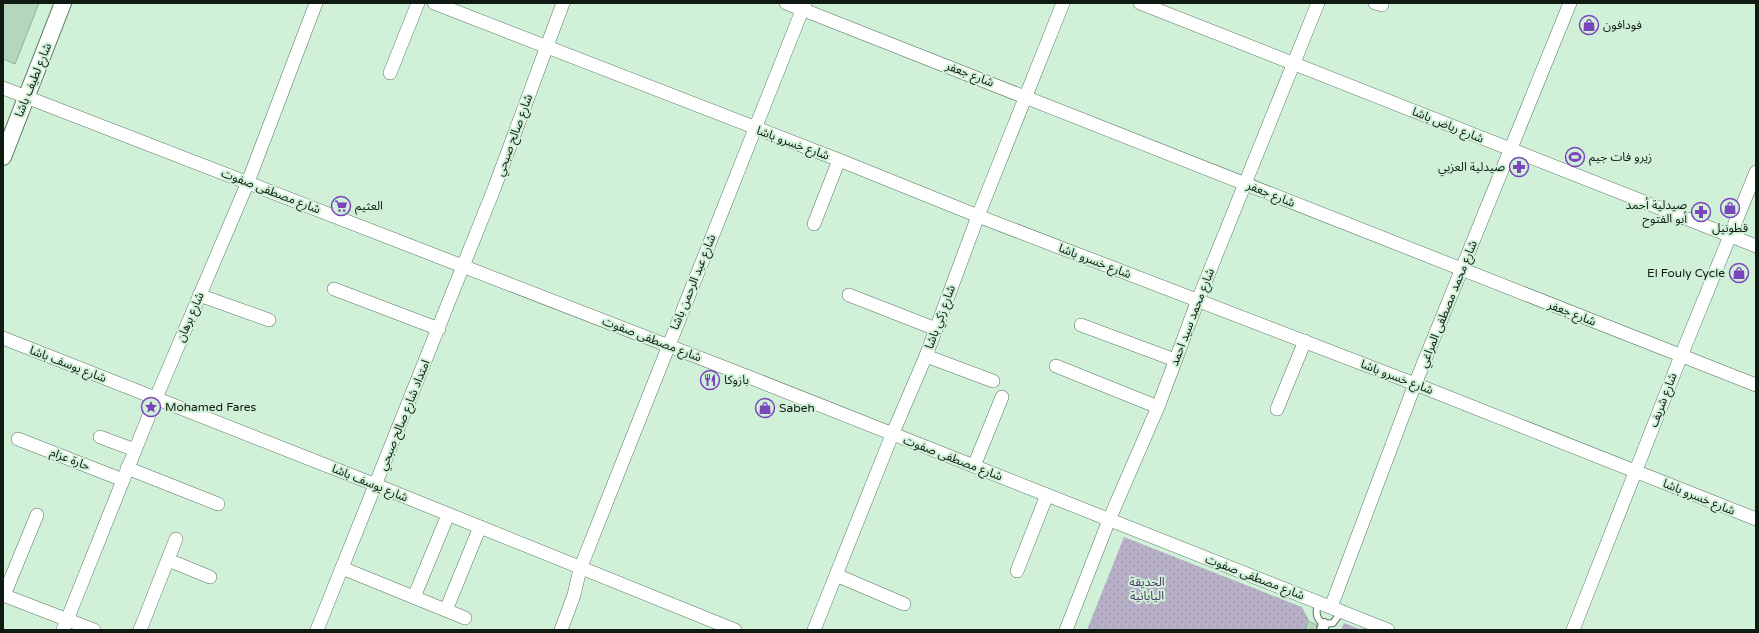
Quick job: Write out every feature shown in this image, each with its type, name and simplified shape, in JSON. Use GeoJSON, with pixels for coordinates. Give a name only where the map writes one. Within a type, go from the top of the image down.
{"type":"FeatureCollection","features":[{"type":"Feature","properties":{"kind":"street","name":"شارع لطيف باشا"},"geometry":{"type":"LineString","coordinates":[[3,157],[63,3]]}},
{"type":"Feature","properties":{"kind":"street","name":"شارع برهان"},"geometry":{"type":"LineString","coordinates":[[65,625],[134,450],[248,182],[316,3]]}},
{"type":"Feature","properties":{"kind":"street"},"geometry":{"type":"LineString","coordinates":[[390,73],[418,3]]}},
{"type":"Feature","properties":{"kind":"street","name":"شارع خسرو باشا"},"geometry":{"type":"LineString","coordinates":[[434,3],[839,160],[978,216],[1416,384],[1756,519]]}},
{"type":"Feature","properties":{"kind":"street","name":"شارع صالح صبحي"},"geometry":{"type":"LineString","coordinates":[[462,266],[494,189],[563,3]]}},
{"type":"Feature","properties":{"kind":"street","name":"شارع جعفر"},"geometry":{"type":"LineString","coordinates":[[786,3],[804,6],[1245,184],[1756,385]]}},
{"type":"Feature","properties":{"kind":"street","name":"شارع زكي باشا"},"geometry":{"type":"LineString","coordinates":[[814,630],[892,435],[926,356],[978,216],[1063,3]]}},
{"type":"Feature","properties":{"kind":"street","name":"شارع رياض باشا"},"geometry":{"type":"LineString","coordinates":[[1140,3],[1756,246]]}},
{"type":"Feature","properties":{"kind":"street","name":"شارع محمد سيد احمد"},"geometry":{"type":"LineString","coordinates":[[1066,630],[1109,520],[1158,407],[1198,300],[1318,3]]}},
{"type":"Feature","properties":{"kind":"street","name":"شارع محمد مصطفى المراغي"},"geometry":{"type":"LineString","coordinates":[[1337,609],[1416,384],[1570,3]]}},
{"type":"Feature","properties":{"kind":"street","name":"شارع عبد الرحمن باشا"},"geometry":{"type":"LineString","coordinates":[[561,630],[574,595],[580,569],[804,6]]}},
{"type":"Feature","properties":{"kind":"street","name":"شارع مصطفى صفوت"},"geometry":{"type":"LineString","coordinates":[[3,88],[668,346],[1388,630]]}},
{"type":"Feature","properties":{"kind":"street"},"geometry":{"type":"LineString","coordinates":[[814,224],[839,160]]}},
{"type":"Feature","properties":{"kind":"street","name":"شارع شريف"},"geometry":{"type":"LineString","coordinates":[[1573,630],[1681,356],[1756,172]]}},
{"type":"Feature","properties":{"kind":"street","name":"امتداد شارع صالح صبحي"},"geometry":{"type":"LineString","coordinates":[[317,630],[439,329],[462,266]]}},
{"type":"Feature","properties":{"kind":"street"},"geometry":{"type":"LineString","coordinates":[[334,289],[439,329]]}},
{"type":"Feature","properties":{"kind":"street"},"geometry":{"type":"LineString","coordinates":[[849,294],[936,329]]}},
{"type":"Feature","properties":{"kind":"street"},"geometry":{"type":"LineString","coordinates":[[199,295],[269,320]]}},
{"type":"Feature","properties":{"kind":"street"},"geometry":{"type":"LineString","coordinates":[[1081,325],[1175,360]]}},
{"type":"Feature","properties":{"kind":"street","name":"شارع يوسف باشا"},"geometry":{"type":"LineString","coordinates":[[3,338],[376,485],[580,569],[735,630]]}},
{"type":"Feature","properties":{"kind":"street"},"geometry":{"type":"LineString","coordinates":[[1277,409],[1305,341]]}},
{"type":"Feature","properties":{"kind":"street"},"geometry":{"type":"LineString","coordinates":[[926,356],[993,381]]}},
{"type":"Feature","properties":{"kind":"street"},"geometry":{"type":"LineString","coordinates":[[1056,366],[1158,407]]}},
{"type":"Feature","properties":{"kind":"street"},"geometry":{"type":"LineString","coordinates":[[974,466],[1002,398]]}},
{"type":"Feature","properties":{"kind":"street"},"geometry":{"type":"LineString","coordinates":[[100,437],[134,450]]}},
{"type":"Feature","properties":{"kind":"street","name":"حارة عزام"},"geometry":{"type":"LineString","coordinates":[[18,439],[218,504]]}},
{"type":"Feature","properties":{"kind":"street"},"geometry":{"type":"LineString","coordinates":[[1017,571],[1047,495]]}},
{"type":"Feature","properties":{"kind":"street"},"geometry":{"type":"LineString","coordinates":[[37,514],[4,595],[65,625],[94,630]]}},
{"type":"Feature","properties":{"kind":"street"},"geometry":{"type":"LineString","coordinates":[[414,597],[448,515]]}},
{"type":"Feature","properties":{"kind":"street"},"geometry":{"type":"LineString","coordinates":[[446,610],[480,528]]}},
{"type":"Feature","properties":{"kind":"street"},"geometry":{"type":"LineString","coordinates":[[140,630],[176,539]]}},
{"type":"Feature","properties":{"kind":"street"},"geometry":{"type":"LineString","coordinates":[[168,560],[210,577]]}},
{"type":"Feature","properties":{"kind":"street"},"geometry":{"type":"LineString","coordinates":[[342,568],[465,618]]}},
{"type":"Feature","properties":{"kind":"street"},"geometry":{"type":"LineString","coordinates":[[836,574],[904,604]]}},
{"type":"Feature","properties":{"kind":"lane"},"geometry":{"type":"LineString","coordinates":[[1318,602],[1317,616],[1323,627],[1333,622],[1337,609]]}},
{"type":"Feature","properties":{"kind":"green space","name":"الحديقة اليابانية"},"geometry":{"type":"Polygon","coordinates":[[[1124,537],[1302,607],[1309,620],[1308,622],[1317,625],[1316,627],[1322,630],[1087,630],[1124,537]]]}},
{"type":"Feature","properties":{"kind":"green space"},"geometry":{"type":"Polygon","coordinates":[[[1344,623],[1362,630],[1341,630],[1344,623]]]}},
{"type":"Feature","properties":{"kind":"building"},"geometry":{"type":"Polygon","coordinates":[[[3,3],[39,3],[15,64],[3,59],[3,3]]]}},
{"type":"Feature","properties":{"kind":"building"},"geometry":{"type":"Polygon","coordinates":[[[1308,621],[1317,625],[1316,627],[1322,630],[1305,630],[1308,621]]]}},
{"type":"Feature","properties":{"kind":"place","name":"فودافون"},"geometry":{"type":"Point","coordinates":[1589,25]}},
{"type":"Feature","properties":{"kind":"place","name":"زيرو فات جيم"},"geometry":{"type":"Point","coordinates":[1575,157]}},
{"type":"Feature","properties":{"kind":"place","name":"صيدلية العزبي"},"geometry":{"type":"Point","coordinates":[1519,167]}},
{"type":"Feature","properties":{"kind":"place","name":"العثيم"},"geometry":{"type":"Point","coordinates":[341,206]}},
{"type":"Feature","properties":{"kind":"place","name":"قطونيل"},"geometry":{"type":"Point","coordinates":[1730,208]}},
{"type":"Feature","properties":{"kind":"place","name":"صيدلية أحمد أبو الفتوح"},"geometry":{"type":"Point","coordinates":[1701,212]}},
{"type":"Feature","properties":{"kind":"place","name":"El Fouly Cycle"},"geometry":{"type":"Point","coordinates":[1739,273]}},
{"type":"Feature","properties":{"kind":"place","name":"بازوكا"},"geometry":{"type":"Point","coordinates":[710,380]}},
{"type":"Feature","properties":{"kind":"place","name":"Mohamed Fares"},"geometry":{"type":"Point","coordinates":[151,407]}},
{"type":"Feature","properties":{"kind":"place","name":"Sabeh"},"geometry":{"type":"Point","coordinates":[765,408]}}]}
